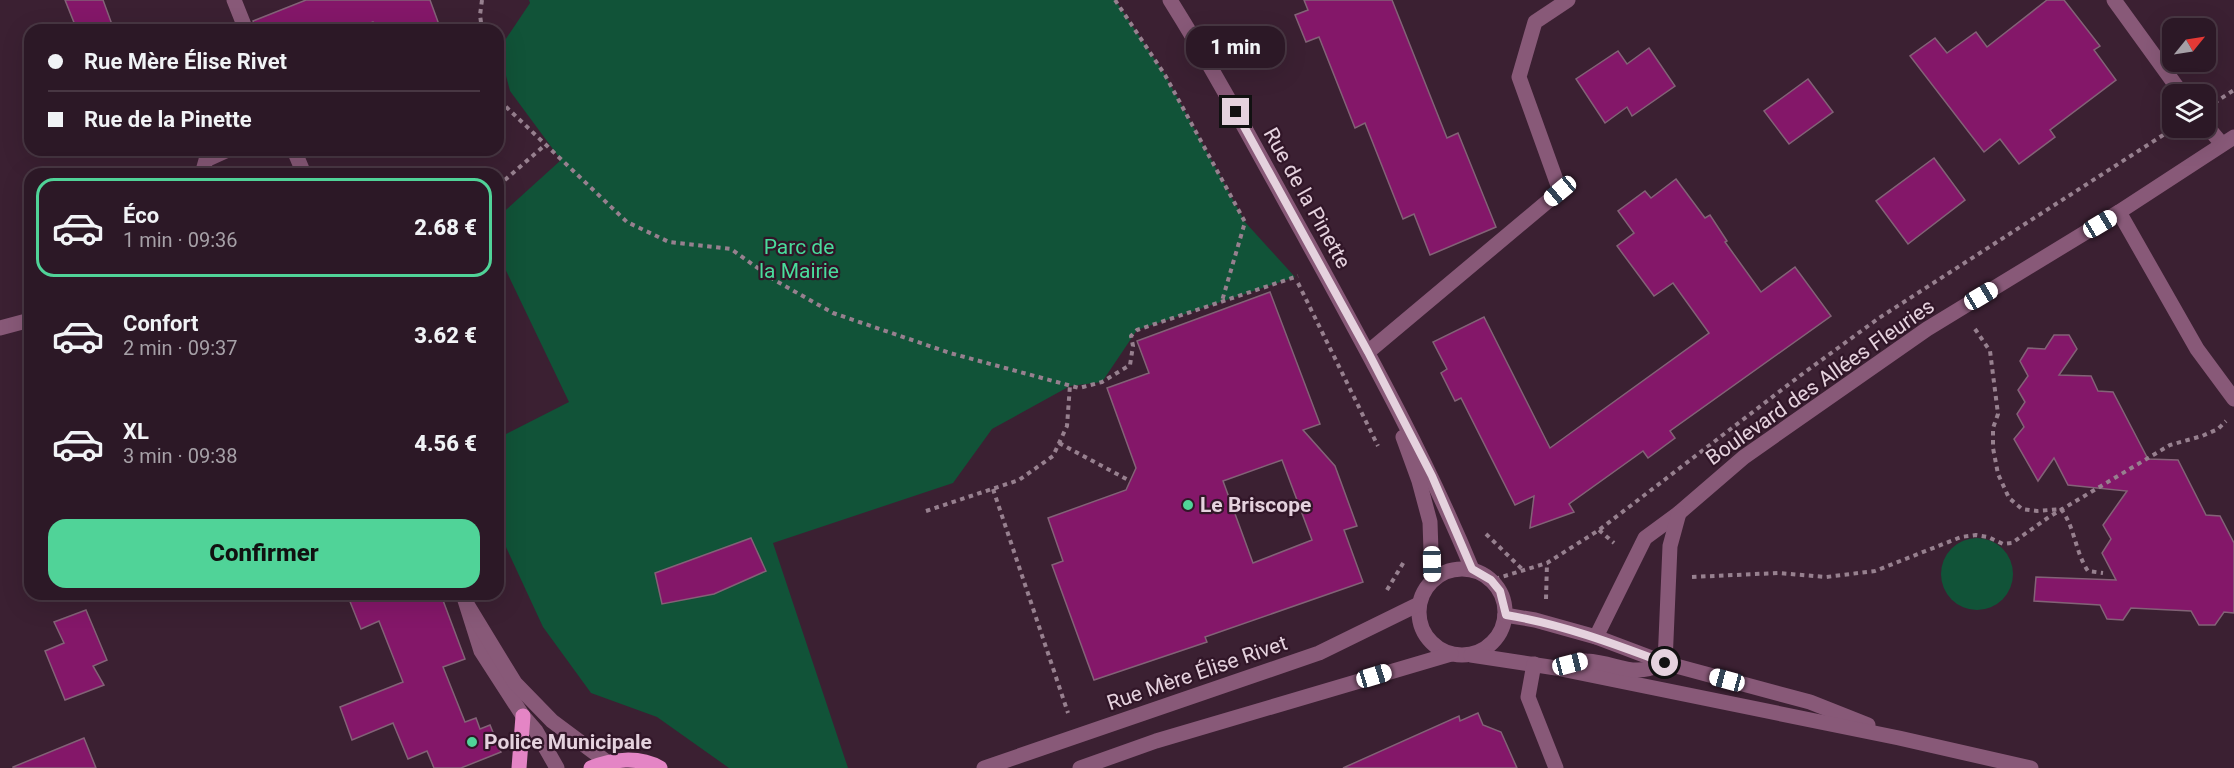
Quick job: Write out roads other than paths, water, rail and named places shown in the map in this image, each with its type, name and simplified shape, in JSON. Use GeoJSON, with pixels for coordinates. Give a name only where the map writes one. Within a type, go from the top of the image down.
{"type":"FeatureCollection","features":[{"type":"Feature","properties":{"kind":"main road"},"geometry":{"type":"LineString","coordinates":[[519,768],[523,716]]}},
{"type":"Feature","properties":{"kind":"main road"},"geometry":{"type":"LineString","coordinates":[[591,768],[607,762],[632,759],[660,768]]}},
{"type":"Feature","properties":{"kind":"street"},"geometry":{"type":"LineString","coordinates":[[234,0],[244,24]]}},
{"type":"Feature","properties":{"kind":"street","name":"Rue de la Pinette"},"geometry":{"type":"LineString","coordinates":[[1170,0],[1204,54],[1368,352],[1432,476],[1472,569]]}},
{"type":"Feature","properties":{"kind":"street"},"geometry":{"type":"LineString","coordinates":[[1368,352],[1560,191],[1519,77],[1535,22],[1568,0]]}},
{"type":"Feature","properties":{"kind":"street"},"geometry":{"type":"LineString","coordinates":[[2114,0],[2175,84]]}},
{"type":"Feature","properties":{"kind":"street","name":"Boulevard des Allées Fleuries"},"geometry":{"type":"LineString","coordinates":[[1596,637],[1645,538],[1679,513],[1744,457],[1927,329],[2119,212],[2228,141]]}},
{"type":"Feature","properties":{"kind":"street"},"geometry":{"type":"LineString","coordinates":[[204,168],[206,160],[215,156]]}},
{"type":"Feature","properties":{"kind":"street"},"geometry":{"type":"LineString","coordinates":[[2119,212],[2197,348],[2234,399]]}},
{"type":"Feature","properties":{"kind":"street"},"geometry":{"type":"LineString","coordinates":[[0,328],[24,322]]}},
{"type":"Feature","properties":{"kind":"street","name":"Rue de la Pinette"},"geometry":{"type":"LineString","coordinates":[[1386,388],[1419,481],[1430,522],[1432,581]]}},
{"type":"Feature","properties":{"kind":"street"},"geometry":{"type":"LineString","coordinates":[[1665,663],[1670,546],[1679,513]]}},
{"type":"Feature","properties":{"kind":"street"},"geometry":{"type":"LineString","coordinates":[[1451,654],[1439,649],[1429,640],[1419,617],[1419,604],[1424,591],[1432,581],[1444,573],[1457,569],[1472,569],[1491,580],[1500,591],[1506,615],[1495,640],[1484,650],[1472,655]]}},
{"type":"Feature","properties":{"kind":"street"},"geometry":{"type":"LineString","coordinates":[[465,600],[481,651],[523,716],[536,731],[557,768]]}},
{"type":"Feature","properties":{"kind":"street"},"geometry":{"type":"LineString","coordinates":[[465,600],[515,683],[552,721],[607,762]]}},
{"type":"Feature","properties":{"kind":"street","name":"Rue Mère Élise Rivet"},"geometry":{"type":"LineString","coordinates":[[984,768],[1320,653],[1419,604]]}},
{"type":"Feature","properties":{"kind":"street"},"geometry":{"type":"LineString","coordinates":[[1506,615],[1535,620],[1596,637],[1665,663],[1810,702],[1899,738]]}},
{"type":"Feature","properties":{"kind":"street"},"geometry":{"type":"LineString","coordinates":[[1080,768],[1156,741],[1451,654],[1556,668],[1899,738],[2031,768]]}},
{"type":"Feature","properties":{"kind":"street"},"geometry":{"type":"LineString","coordinates":[[1556,668],[1585,660],[1635,672],[1650,670],[1665,663]]}},
{"type":"Feature","properties":{"kind":"street"},"geometry":{"type":"LineString","coordinates":[[1534,664],[1528,697],[1556,768]]}},
{"type":"Feature","properties":{"kind":"place","name":"Le Briscope"},"geometry":{"type":"Point","coordinates":[1188,505]}},
{"type":"Feature","properties":{"kind":"place","name":"Police Municipale"},"geometry":{"type":"Point","coordinates":[472,742]}},
{"type":"Feature","properties":{"kind":"park label","name":"Parc de la Mairie"},"geometry":{"type":"Point","coordinates":[799,259]}}]}
